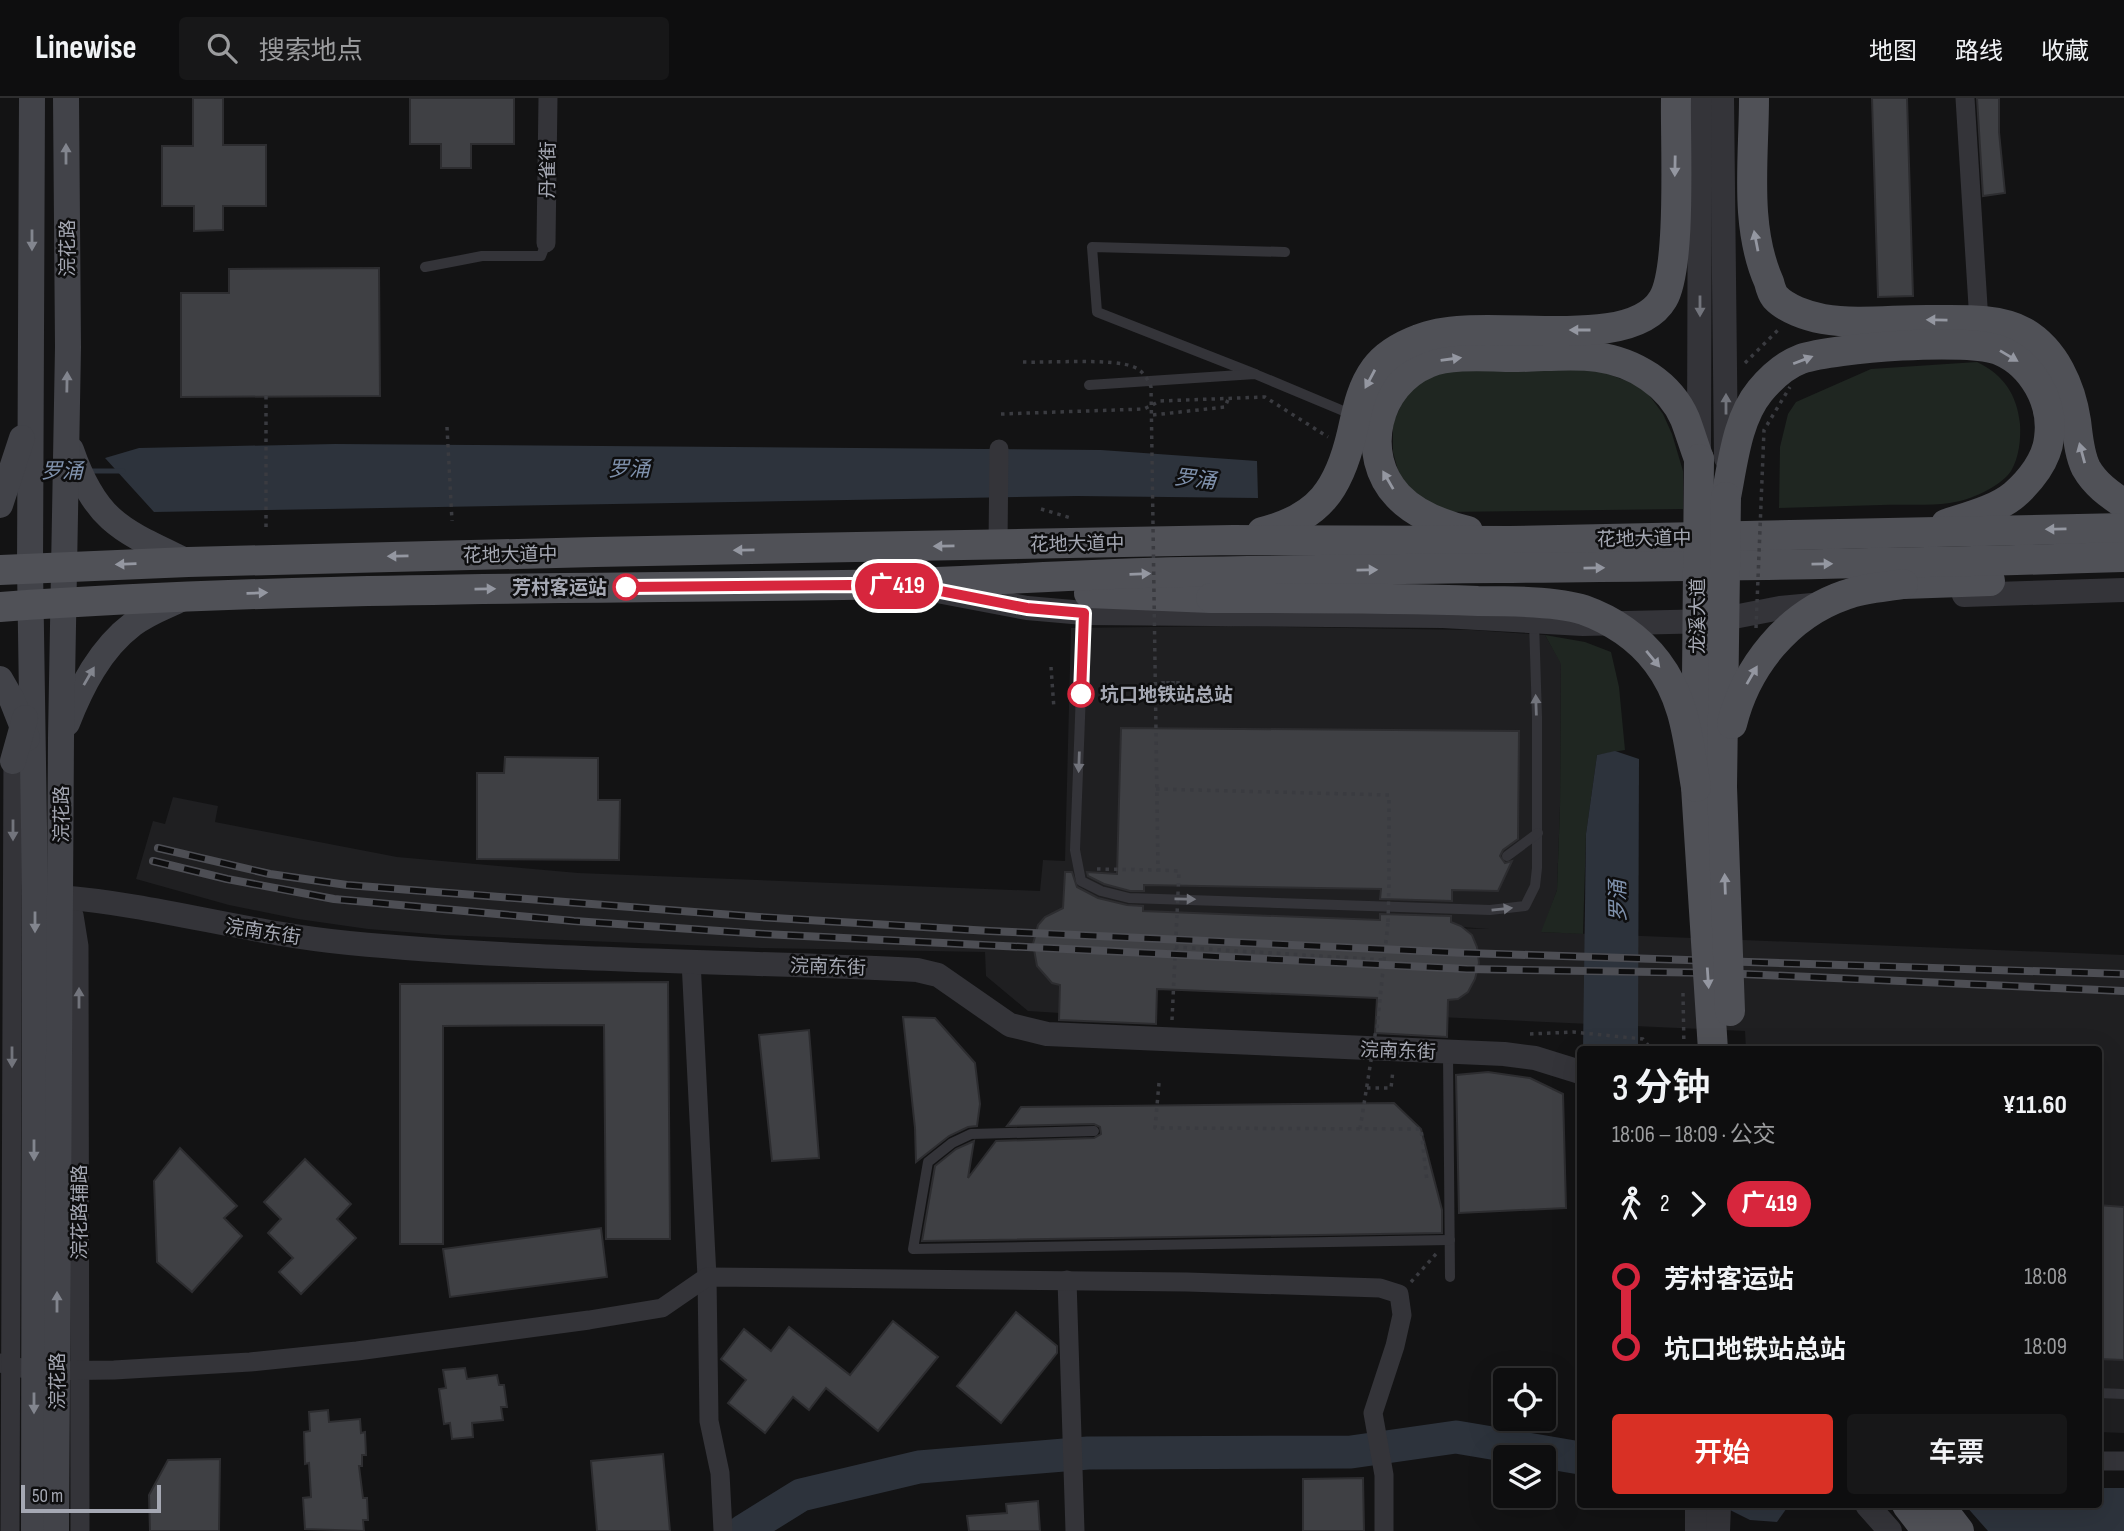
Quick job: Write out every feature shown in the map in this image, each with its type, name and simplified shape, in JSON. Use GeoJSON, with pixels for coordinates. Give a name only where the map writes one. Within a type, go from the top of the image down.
{"type":"FeatureCollection","features":[{"type":"Feature","properties":{"kind":"main road","name":"浣花路"},"geometry":{"type":"LineString","coordinates":[[32,98],[32,396],[25,455],[31,512],[31,605],[15,691],[35,892],[57,1335]]}},
{"type":"Feature","properties":{"kind":"main road","name":"浣花路"},"geometry":{"type":"LineString","coordinates":[[34,1531],[36,1369],[57,1335],[63,566],[69,448],[66,98]]}},
{"type":"Feature","properties":{"kind":"main road"},"geometry":{"type":"LineString","coordinates":[[1510,541],[1430,519],[1398,496],[1385,480],[1379,464],[1377,427],[1368,414],[1366,384],[1374,370],[1397,350],[1420,338],[1438,333],[1469,329],[1609,330],[1643,319],[1656,308],[1664,298],[1673,258],[1676,98]]}},
{"type":"Feature","properties":{"kind":"main road"},"geometry":{"type":"LineString","coordinates":[[1754,98],[1754,228],[1760,263],[1775,297],[1800,313],[1822,319],[1847,322],[1979,322],[2023,332],[2052,358],[2064,377],[2074,404],[2081,454],[2086,468],[2101,487],[2124,504]]}},
{"type":"Feature","properties":{"kind":"main road"},"geometry":{"type":"LineString","coordinates":[[1726,497],[1735,449],[1749,408],[1775,376],[1798,360],[1828,352],[1870,348],[1952,344],[1977,345],[1999,350],[2019,362],[2033,377],[2043,396],[2049,417],[2050,439],[2042,460],[2029,480],[2011,498],[1973,515],[1922,532]]}},
{"type":"Feature","properties":{"kind":"main road"},"geometry":{"type":"LineString","coordinates":[[1233,540],[1282,527],[1301,519],[1319,505],[1337,479],[1343,447],[1368,414],[1396,384],[1428,362],[1460,357],[1597,356],[1622,363],[1653,378],[1667,393],[1684,416],[1699,459]]}},
{"type":"Feature","properties":{"kind":"main road"},"geometry":{"type":"LineString","coordinates":[[61,738],[74,704],[92,670],[109,648],[140,619],[189,596],[188,562],[135,537],[110,520],[90,496],[69,448]]}},
{"type":"Feature","properties":{"kind":"main road"},"geometry":{"type":"LineString","coordinates":[[0,505],[25,455]]}},
{"type":"Feature","properties":{"kind":"main road","name":"龙溪大道"},"geometry":{"type":"LineString","coordinates":[[1699,459],[1709,787],[1713,1046]]}},
{"type":"Feature","properties":{"kind":"main road","name":"龙溪大道"},"geometry":{"type":"LineString","coordinates":[[1726,497],[1709,787],[1733,1046]]}},
{"type":"Feature","properties":{"kind":"main road","name":"花地大道中"},"geometry":{"type":"LineString","coordinates":[[0,570],[188,562],[1233,540],[1510,541],[2124,528]]}},
{"type":"Feature","properties":{"kind":"main road","name":"花地大道中"},"geometry":{"type":"LineString","coordinates":[[0,607],[189,596],[381,590],[851,585],[1178,572],[1675,567],[2124,557]]}},
{"type":"Feature","properties":{"kind":"main road"},"geometry":{"type":"LineString","coordinates":[[1709,787],[1730,736],[1737,705],[1749,676],[1780,636],[1798,621],[1844,595],[1903,584],[2124,576]]}},
{"type":"Feature","properties":{"kind":"main road"},"geometry":{"type":"LineString","coordinates":[[851,585],[1211,598],[1523,602],[1581,609],[1612,622],[1636,640],[1656,661],[1676,691],[1709,787]]}},
{"type":"Feature","properties":{"kind":"main road"},"geometry":{"type":"LineString","coordinates":[[15,691],[23,725],[23,759]]}},
{"type":"Feature","properties":{"kind":"main road","name":"浣花路"},"geometry":{"type":"LineString","coordinates":[[36,1369],[56,1531]]}},
{"type":"Feature","properties":{"kind":"main road"},"geometry":{"type":"LineString","coordinates":[[1909,1508],[1927,1531]]}},
{"type":"Feature","properties":{"kind":"main road"},"geometry":{"type":"LineString","coordinates":[[1940,1508],[1959,1531]]}},
{"type":"Feature","properties":{"kind":"street","name":"丹雀街"},"geometry":{"type":"LineString","coordinates":[[546,243],[548,98]]}},
{"type":"Feature","properties":{"kind":"street","name":"龙溪大道"},"geometry":{"type":"LineString","coordinates":[[1700,98],[1711,164],[1726,497]]}},
{"type":"Feature","properties":{"kind":"street","name":"龙溪大道"},"geometry":{"type":"LineString","coordinates":[[1699,459],[1711,164],[1722,98]]}},
{"type":"Feature","properties":{"kind":"street"},"geometry":{"type":"LineString","coordinates":[[1965,98],[1979,322]]}},
{"type":"Feature","properties":{"kind":"street"},"geometry":{"type":"LineString","coordinates":[[998,545],[999,449]]}},
{"type":"Feature","properties":{"kind":"street"},"geometry":{"type":"LineString","coordinates":[[920,587],[1027,608],[1084,613],[1443,615],[1583,624],[1712,627],[1780,608],[1874,599],[2124,590]]}},
{"type":"Feature","properties":{"kind":"street"},"geometry":{"type":"LineString","coordinates":[[10,1531],[36,1369],[23,759]]}},
{"type":"Feature","properties":{"kind":"street","name":"浣南东街"},"geometry":{"type":"LineString","coordinates":[[60,897],[128,905],[233,927],[346,943],[477,953],[917,970],[938,975],[1010,1026],[1047,1034],[1535,1058],[1572,1069]]}},
{"type":"Feature","properties":{"kind":"street"},"geometry":{"type":"LineString","coordinates":[[691,961],[707,1277],[709,1421],[720,1473],[723,1523]]}},
{"type":"Feature","properties":{"kind":"street"},"geometry":{"type":"LineString","coordinates":[[36,1369],[250,1362],[357,1351],[589,1320],[662,1308],[707,1277],[1068,1280],[1380,1287],[1399,1294],[1402,1315],[1373,1413],[1384,1475],[1384,1531]]}},
{"type":"Feature","properties":{"kind":"street"},"geometry":{"type":"LineString","coordinates":[[1068,1280],[1075,1528]]}},
{"type":"Feature","properties":{"kind":"street"},"geometry":{"type":"LineString","coordinates":[[36,1369],[80,1531]]}},
{"type":"Feature","properties":{"kind":"street"},"geometry":{"type":"LineString","coordinates":[[2102,1461],[2124,1461]]}},
{"type":"Feature","properties":{"kind":"street"},"geometry":{"type":"LineString","coordinates":[[1697,1508],[1697,1531]]}},
{"type":"Feature","properties":{"kind":"street"},"geometry":{"type":"LineString","coordinates":[[1870,1508],[1890,1531]]}},
{"type":"Feature","properties":{"kind":"lane"},"geometry":{"type":"LineString","coordinates":[[425,267],[482,256],[541,256],[546,243]]}},
{"type":"Feature","properties":{"kind":"lane"},"geometry":{"type":"LineString","coordinates":[[1284,252],[1092,247],[1097,312],[1255,374],[1368,414]]}},
{"type":"Feature","properties":{"kind":"lane"},"geometry":{"type":"LineString","coordinates":[[1089,385],[1255,374]]}},
{"type":"Feature","properties":{"kind":"lane"},"geometry":{"type":"LineString","coordinates":[[1084,613],[1075,850],[1081,881],[1129,898],[1490,910],[1525,906],[1535,886],[1538,833],[1534,620]]}},
{"type":"Feature","properties":{"kind":"lane"},"geometry":{"type":"LineString","coordinates":[[1692,912],[1708,682]]}},
{"type":"Feature","properties":{"kind":"lane"},"geometry":{"type":"LineString","coordinates":[[1507,856],[1538,833]]}},
{"type":"Feature","properties":{"kind":"lane"},"geometry":{"type":"LineString","coordinates":[[1448,1053],[1450,1277]]}},
{"type":"Feature","properties":{"kind":"lane"},"geometry":{"type":"LineString","coordinates":[[1094,1130],[971,1134],[952,1143],[928,1162],[913,1248],[1450,1240]]}},
{"type":"Feature","properties":{"kind":"lane"},"geometry":{"type":"LineString","coordinates":[[2102,1393],[2124,1394]]}},
{"type":"Feature","properties":{"kind":"path"},"geometry":{"type":"LineString","coordinates":[[1742,366],[1783,324]]}},
{"type":"Feature","properties":{"kind":"path"},"geometry":{"type":"LineString","coordinates":[[1023,362],[1113,363],[1133,367],[1146,376],[1151,387],[1158,870]]}},
{"type":"Feature","properties":{"kind":"path"},"geometry":{"type":"LineString","coordinates":[[1755,635],[1764,430],[1790,387]]}},
{"type":"Feature","properties":{"kind":"path"},"geometry":{"type":"LineString","coordinates":[[266,396],[266,527]]}},
{"type":"Feature","properties":{"kind":"path"},"geometry":{"type":"LineString","coordinates":[[1153,415],[1225,407],[1229,397]]}},
{"type":"Feature","properties":{"kind":"path"},"geometry":{"type":"LineString","coordinates":[[1001,414],[1144,409],[1160,401],[1265,397],[1343,447]]}},
{"type":"Feature","properties":{"kind":"path"},"geometry":{"type":"LineString","coordinates":[[447,427],[452,521]]}},
{"type":"Feature","properties":{"kind":"path"},"geometry":{"type":"LineString","coordinates":[[1051,667],[1054,709]]}},
{"type":"Feature","properties":{"kind":"path"},"geometry":{"type":"LineString","coordinates":[[1171,681],[1171,701],[1171,681]]}},
{"type":"Feature","properties":{"kind":"path"},"geometry":{"type":"LineString","coordinates":[[1156,789],[1389,795],[1388,922],[1381,998],[1360,1129]]}},
{"type":"Feature","properties":{"kind":"path"},"geometry":{"type":"LineString","coordinates":[[1097,869],[1179,871],[1171,1022]]}},
{"type":"Feature","properties":{"kind":"path"},"geometry":{"type":"LineString","coordinates":[[1175,947],[1384,960]]}},
{"type":"Feature","properties":{"kind":"path"},"geometry":{"type":"LineString","coordinates":[[1573,1032],[1643,1039],[1649,1046]]}},
{"type":"Feature","properties":{"kind":"path"},"geometry":{"type":"LineString","coordinates":[[1367,1088],[1391,1088],[1395,1050]]}},
{"type":"Feature","properties":{"kind":"path"},"geometry":{"type":"LineString","coordinates":[[1160,1083],[1155,1128],[1421,1129],[1427,1181]]}},
{"type":"Feature","properties":{"kind":"path"},"geometry":{"type":"LineString","coordinates":[[1399,1294],[1450,1240]]}},
{"type":"Feature","properties":{"kind":"shaded area"},"geometry":{"type":"Polygon","coordinates":[[[1977,362],[1995,373],[2008,387],[2016,404],[2020,424],[2018,454],[2014,466],[1999,483],[1975,496],[1950,503],[1779,508],[1780,447],[1788,414],[1796,402],[1871,369],[1977,362]]]}},
{"type":"Feature","properties":{"kind":"shaded area"},"geometry":{"type":"Polygon","coordinates":[[[1446,369],[1597,370],[1635,384],[1649,395],[1663,414],[1672,434],[1683,471],[1683,509],[1446,512],[1423,503],[1401,481],[1393,452],[1393,423],[1405,397],[1421,378],[1446,369]]]}},
{"type":"Feature","properties":{"kind":"shaded area"},"geometry":{"type":"Polygon","coordinates":[[[1230,626],[1472,630],[1545,635],[1561,663],[1560,807],[1557,890],[1542,932],[2124,955],[2124,1433],[2102,1432],[2102,1046],[1746,1046],[1745,1031],[1439,1017],[1443,928],[1490,929],[1388,922],[1060,1013],[1028,1011],[986,976],[985,952],[761,948],[443,935],[368,929],[229,905],[136,879],[153,821],[165,824],[173,797],[218,806],[215,822],[397,857],[578,873],[1040,891],[1043,860],[1065,861],[1071,628],[1230,626]]]}},
{"type":"Feature","properties":{"kind":"shaded area"},"geometry":{"type":"Polygon","coordinates":[[[1545,635],[1585,642],[1611,652],[1619,687],[1625,750],[1597,755],[1586,834],[1583,934],[1541,932],[1557,890],[1560,807],[1561,664],[1545,635]]]}},
{"type":"Feature","properties":{"kind":"water"},"geometry":{"type":"Polygon","coordinates":[[[335,444],[1101,450],[1257,461],[1258,498],[1077,496],[154,512],[105,458],[139,448],[335,444]]]}},
{"type":"Feature","properties":{"kind":"water"},"geometry":{"type":"Polygon","coordinates":[[[1615,751],[1639,759],[1638,1046],[1583,1046],[1586,834],[1597,755],[1615,751]]]}},
{"type":"Feature","properties":{"kind":"water"},"geometry":{"type":"Polygon","coordinates":[[[2102,1488],[2124,1488],[2124,1531],[1988,1531],[1968,1508],[2102,1508],[2102,1488]]]}},
{"type":"Feature","properties":{"kind":"water"},"geometry":{"type":"Polygon","coordinates":[[[1726,1508],[1787,1508],[1777,1522],[1750,1520],[1726,1508]]]}},
{"type":"Feature","properties":{"kind":"building"},"geometry":{"type":"Polygon","coordinates":[[[193,98],[223,98],[223,145],[266,145],[266,206],[223,206],[223,230],[194,231],[194,206],[162,206],[162,146],[193,146],[193,98]]]}},
{"type":"Feature","properties":{"kind":"building"},"geometry":{"type":"Polygon","coordinates":[[[410,98],[514,98],[514,144],[471,144],[471,168],[441,168],[441,144],[410,144],[410,98]]]}},
{"type":"Feature","properties":{"kind":"building"},"geometry":{"type":"Polygon","coordinates":[[[1872,98],[1907,98],[1913,296],[1878,297],[1872,98]]]}},
{"type":"Feature","properties":{"kind":"building"},"geometry":{"type":"Polygon","coordinates":[[[1977,98],[1999,98],[1999,132],[2005,193],[1983,196],[1977,98]]]}},
{"type":"Feature","properties":{"kind":"building"},"geometry":{"type":"Polygon","coordinates":[[[379,268],[380,396],[181,397],[181,293],[229,293],[229,269],[379,268]]]}},
{"type":"Feature","properties":{"kind":"building"},"geometry":{"type":"Polygon","coordinates":[[[1121,728],[1519,731],[1518,839],[1503,850],[1500,856],[1505,863],[1512,861],[1498,891],[1452,890],[1452,901],[1380,899],[1381,889],[1144,885],[1144,891],[1130,891],[1104,884],[1088,876],[1087,872],[1117,874],[1121,728]]]}},
{"type":"Feature","properties":{"kind":"building"},"geometry":{"type":"Polygon","coordinates":[[[505,757],[598,758],[598,800],[620,800],[619,860],[477,859],[477,773],[504,773],[505,757]]]}},
{"type":"Feature","properties":{"kind":"building"},"geometry":{"type":"Polygon","coordinates":[[[1065,872],[1072,872],[1077,887],[1098,898],[1143,906],[1143,911],[1380,920],[1380,914],[1451,916],[1451,922],[1472,935],[1479,963],[1468,992],[1458,999],[1448,1000],[1447,1037],[1375,1033],[1377,998],[1157,989],[1156,1024],[1059,1020],[1060,985],[1052,983],[1037,966],[1033,944],[1038,925],[1045,917],[1063,908],[1065,872]]]}},
{"type":"Feature","properties":{"kind":"building"},"geometry":{"type":"Polygon","coordinates":[[[668,982],[670,1239],[606,1239],[604,1025],[443,1026],[443,1244],[400,1244],[400,984],[668,982]]]}},
{"type":"Feature","properties":{"kind":"building"},"geometry":{"type":"Polygon","coordinates":[[[903,1017],[935,1018],[975,1063],[980,1104],[977,1126],[949,1136],[916,1162],[915,1128],[903,1017]]]}},
{"type":"Feature","properties":{"kind":"building"},"geometry":{"type":"Polygon","coordinates":[[[809,1030],[819,1158],[772,1161],[759,1035],[809,1030]]]}},
{"type":"Feature","properties":{"kind":"building"},"geometry":{"type":"Polygon","coordinates":[[[1488,1072],[1530,1078],[1563,1094],[1566,1208],[1459,1213],[1456,1075],[1488,1072]]]}},
{"type":"Feature","properties":{"kind":"building"},"geometry":{"type":"Polygon","coordinates":[[[1394,1103],[1421,1129],[1442,1210],[1442,1233],[922,1241],[935,1166],[956,1149],[974,1141],[968,1178],[996,1141],[1094,1138],[1101,1134],[1100,1127],[1094,1124],[1007,1126],[1021,1107],[1394,1103]]]}},
{"type":"Feature","properties":{"kind":"building"},"geometry":{"type":"Polygon","coordinates":[[[180,1148],[237,1206],[224,1218],[242,1236],[192,1292],[157,1262],[154,1181],[180,1148]]]}},
{"type":"Feature","properties":{"kind":"building"},"geometry":{"type":"Polygon","coordinates":[[[305,1159],[351,1204],[337,1219],[356,1238],[301,1294],[279,1272],[293,1258],[268,1233],[281,1219],[264,1202],[305,1159]]]}},
{"type":"Feature","properties":{"kind":"building"},"geometry":{"type":"Polygon","coordinates":[[[2102,1205],[2124,1207],[2124,1360],[2102,1359],[2102,1205]]]}},
{"type":"Feature","properties":{"kind":"building"},"geometry":{"type":"Polygon","coordinates":[[[601,1228],[607,1277],[450,1297],[443,1249],[601,1228]]]}},
{"type":"Feature","properties":{"kind":"building"},"geometry":{"type":"Polygon","coordinates":[[[1016,1312],[1057,1346],[1057,1353],[1001,1423],[957,1386],[1016,1312]]]}},
{"type":"Feature","properties":{"kind":"building"},"geometry":{"type":"Polygon","coordinates":[[[893,1321],[938,1357],[878,1431],[826,1388],[809,1410],[793,1397],[765,1433],[728,1403],[746,1380],[721,1359],[744,1329],[771,1351],[789,1327],[850,1375],[893,1321]]]}},
{"type":"Feature","properties":{"kind":"building"},"geometry":{"type":"Polygon","coordinates":[[[465,1368],[467,1379],[497,1375],[499,1385],[504,1385],[507,1407],[501,1407],[503,1420],[472,1423],[473,1437],[452,1439],[450,1423],[444,1424],[439,1389],[446,1388],[443,1370],[465,1368]]]}},
{"type":"Feature","properties":{"kind":"building"},"geometry":{"type":"Polygon","coordinates":[[[328,1410],[329,1422],[360,1419],[361,1433],[365,1432],[366,1455],[362,1455],[362,1466],[359,1466],[363,1498],[367,1498],[368,1520],[363,1520],[364,1531],[305,1529],[303,1498],[311,1497],[309,1463],[305,1464],[304,1432],[310,1431],[309,1412],[328,1410]]]}},
{"type":"Feature","properties":{"kind":"building"},"geometry":{"type":"Polygon","coordinates":[[[663,1454],[670,1531],[597,1531],[591,1461],[663,1454]]]}},
{"type":"Feature","properties":{"kind":"building"},"geometry":{"type":"Polygon","coordinates":[[[220,1459],[219,1531],[150,1531],[149,1495],[168,1460],[220,1459]]]}},
{"type":"Feature","properties":{"kind":"building"},"geometry":{"type":"Polygon","coordinates":[[[1363,1478],[1364,1531],[1303,1531],[1303,1479],[1363,1478]]]}},
{"type":"Feature","properties":{"kind":"building"},"geometry":{"type":"Polygon","coordinates":[[[1038,1501],[1040,1531],[969,1531],[967,1516],[1007,1513],[1006,1504],[1038,1501]]]}},
{"type":"Feature","properties":{"kind":"waterway","name":"罗涌"},"geometry":{"type":"LineString","coordinates":[[38,471],[60,471]]}},
{"type":"Feature","properties":{"kind":"waterway","name":"罗涌"},"geometry":{"type":"LineString","coordinates":[[87,471],[123,471]]}},
{"type":"Feature","properties":{"kind":"waterway"},"geometry":{"type":"LineString","coordinates":[[743,1531],[801,1495],[919,1467],[1088,1453],[1351,1452],[1456,1437],[1577,1457]]}},
{"type":"Feature","properties":{"kind":"railway"},"geometry":{"type":"LineString","coordinates":[[158,848],[270,874],[347,885],[759,917],[990,931],[1466,953],[2124,974]]}},
{"type":"Feature","properties":{"kind":"railway"},"geometry":{"type":"LineString","coordinates":[[153,861],[227,879],[334,899],[574,921],[764,934],[1467,969],[1721,973],[2124,991]]}},
{"type":"Feature","properties":{"kind":"bus line","name":"广419"},"geometry":{"type":"LineString","coordinates":[[626,587],[920,587],[1027,608],[1084,613],[1081,694]]}},
{"type":"Feature","properties":{"kind":"place","name":"芳村客运站"},"geometry":{"type":"Point","coordinates":[626,587]}},
{"type":"Feature","properties":{"kind":"place","name":"坑口地铁站总站"},"geometry":{"type":"Point","coordinates":[1081,694]}}]}
